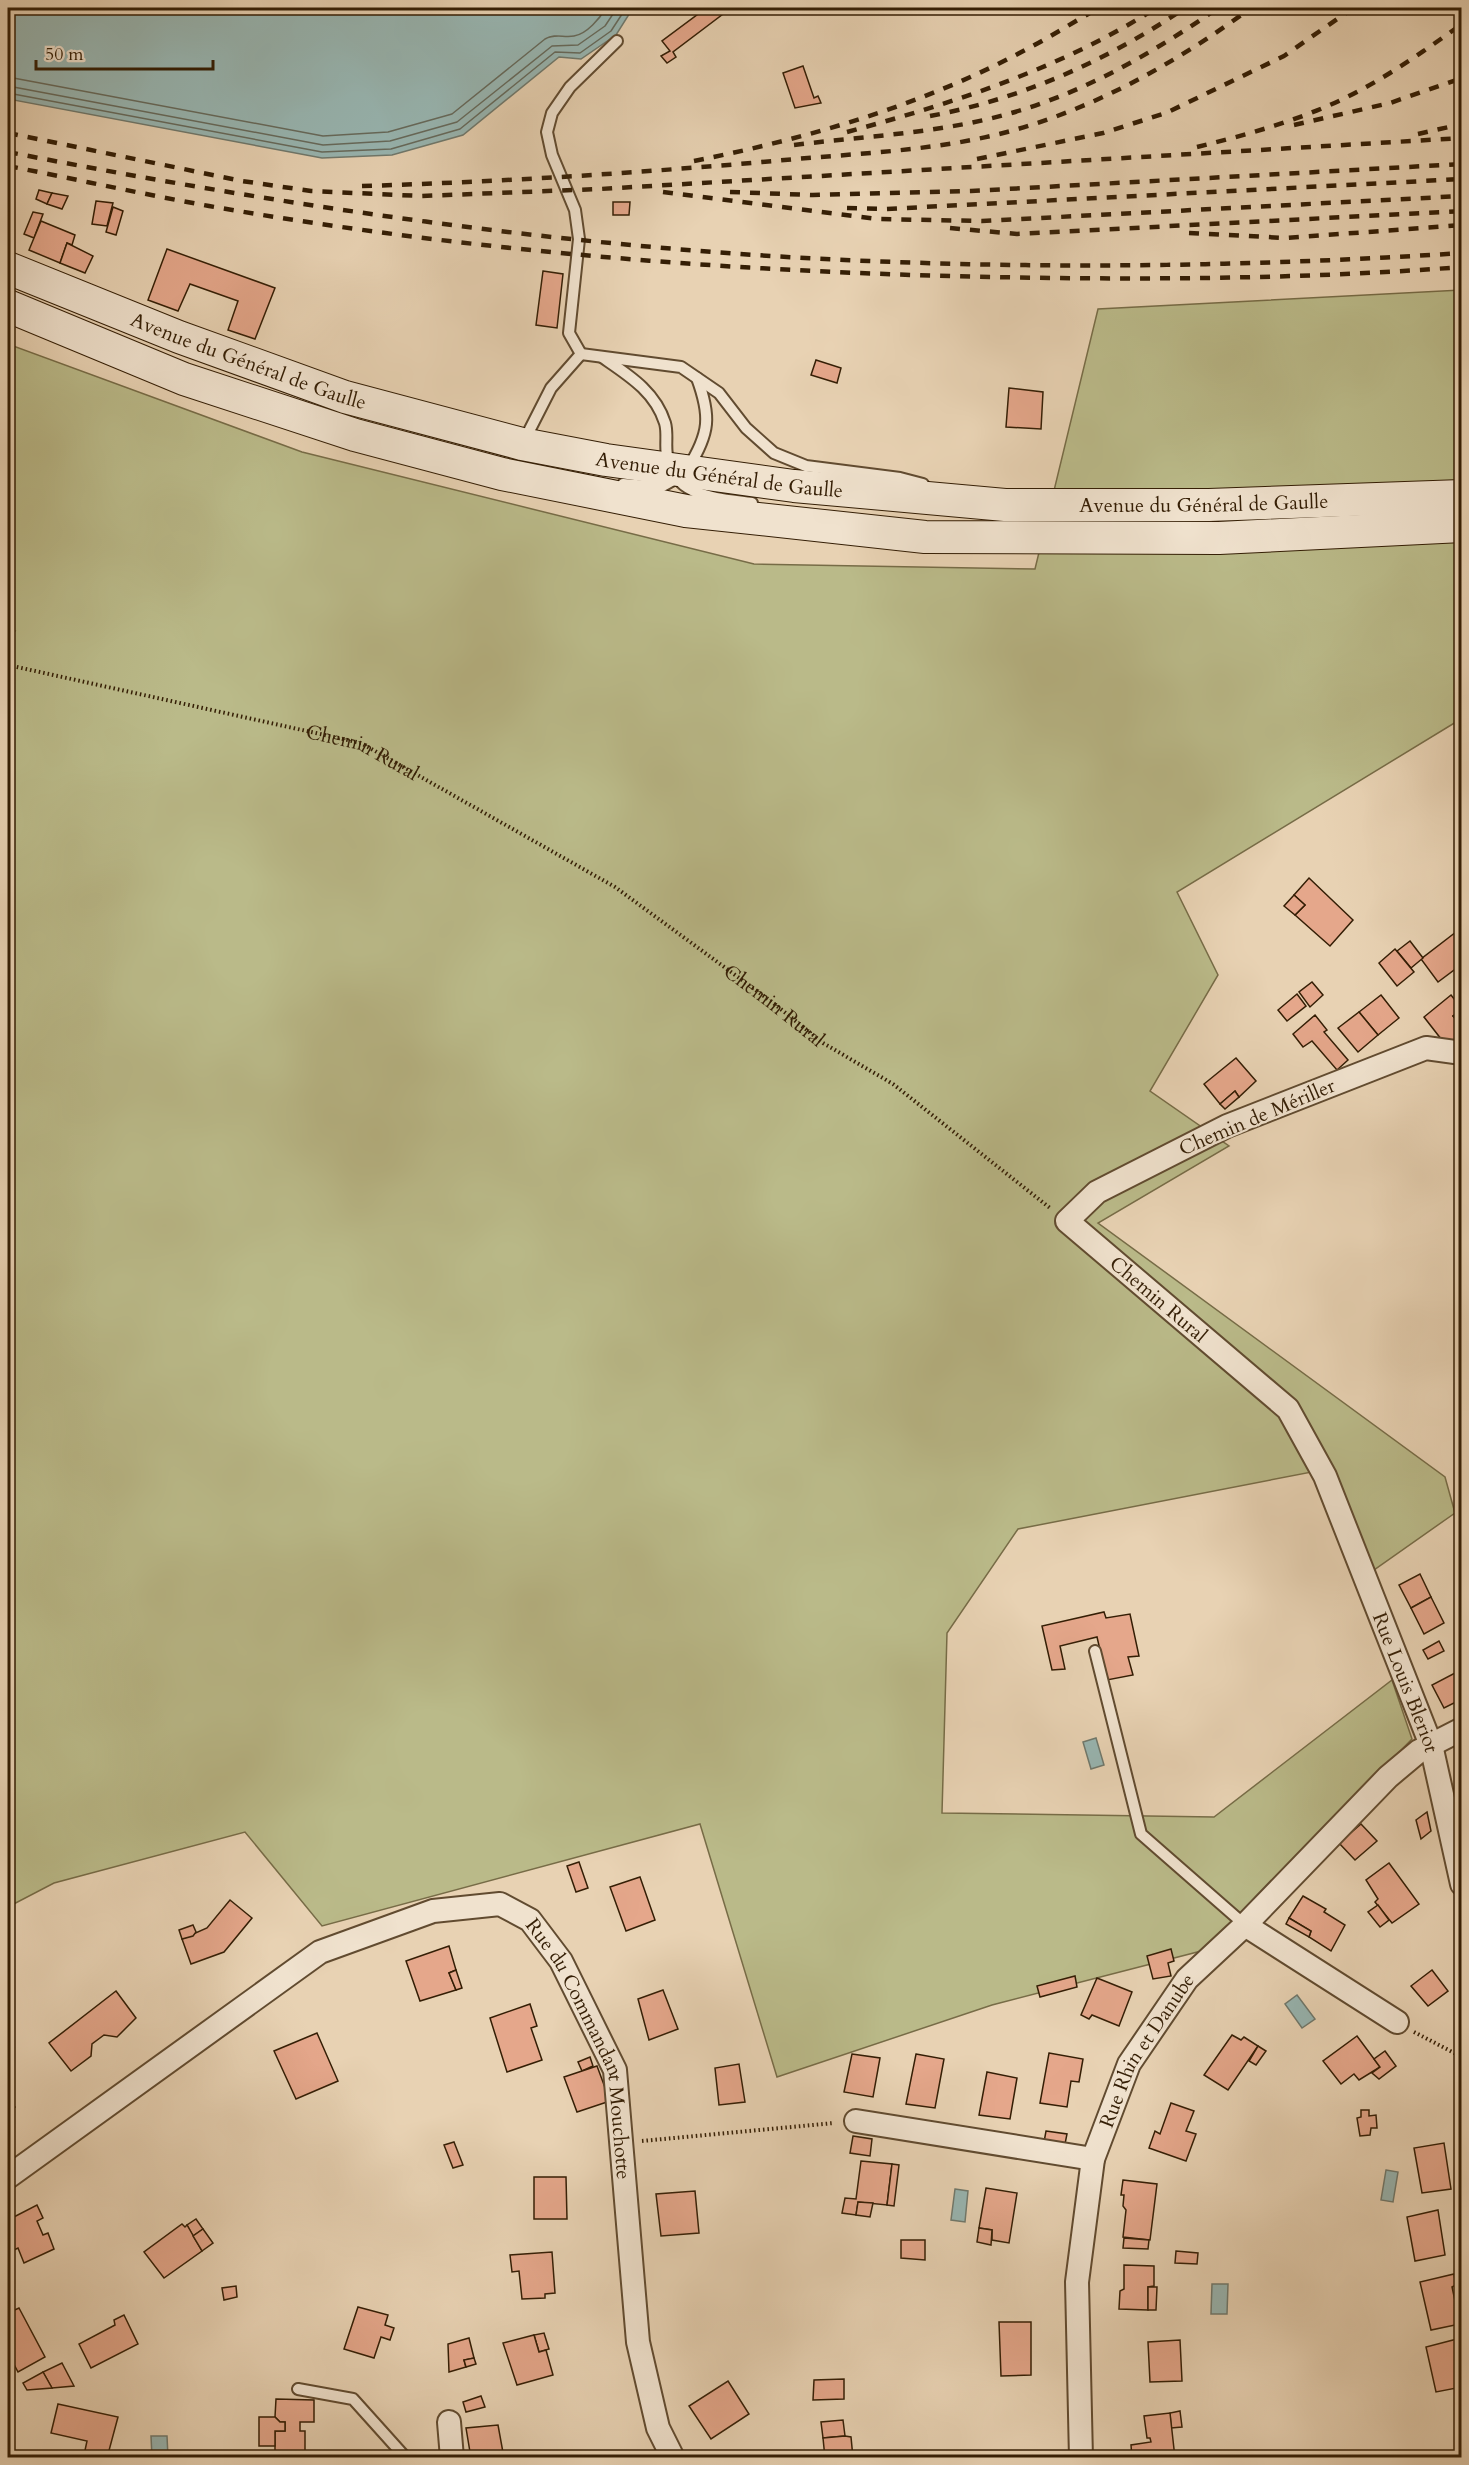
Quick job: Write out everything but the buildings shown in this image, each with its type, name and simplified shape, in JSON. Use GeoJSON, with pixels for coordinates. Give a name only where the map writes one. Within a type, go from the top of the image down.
{"type":"FeatureCollection","features":[{"type":"Feature","properties":{"kind":"main road","name":"Avenue du Général de Gaulle"},"geometry":{"type":"LineString","coordinates":[[8,268],[179,337],[519,462],[686,511],[925,537],[1219,538],[1461,526]]}},
{"type":"Feature","properties":{"kind":"main road","name":"Avenue du Général de Gaulle"},"geometry":{"type":"LineString","coordinates":[[8,306],[194,382],[355,435],[519,462],[677,474],[1005,505],[1209,505],[1461,496]]}},
{"type":"Feature","properties":{"kind":"street","name":"Chemin de Mériller"},"geometry":{"type":"LineString","coordinates":[[1067,1221],[1097,1192],[1227,1126],[1426,1048],[1461,1053]]}},
{"type":"Feature","properties":{"kind":"street","name":"Chemin Rural"},"geometry":{"type":"LineString","coordinates":[[1067,1221],[1288,1409],[1325,1476],[1369,1588]]}},
{"type":"Feature","properties":{"kind":"street","name":"Rue Louis Bleriot"},"geometry":{"type":"LineString","coordinates":[[1369,1588],[1431,1745],[1461,1884]]}},
{"type":"Feature","properties":{"kind":"street","name":"Rue Rhin et Danube"},"geometry":{"type":"LineString","coordinates":[[1081,2457],[1077,2282],[1093,2159],[1129,2064],[1187,1979],[1245,1925],[1388,1777],[1431,1745],[1461,1729]]}},
{"type":"Feature","properties":{"kind":"street","name":"Rue du Commandant Mouchotte"},"geometry":{"type":"LineString","coordinates":[[8,2177],[320,1952],[433,1911],[500,1904],[530,1920],[561,1961],[615,2070],[638,2342],[658,2428],[673,2457]]}},
{"type":"Feature","properties":{"kind":"street"},"geometry":{"type":"LineString","coordinates":[[1245,1925],[1397,2022]]}},
{"type":"Feature","properties":{"kind":"street"},"geometry":{"type":"LineString","coordinates":[[856,2121],[1093,2159]]}},
{"type":"Feature","properties":{"kind":"street"},"geometry":{"type":"LineString","coordinates":[[449,2422],[452,2457]]}},
{"type":"Feature","properties":{"kind":"lane"},"geometry":{"type":"LineString","coordinates":[[581,354],[569,333],[579,239],[575,210],[552,155],[547,132],[552,112],[570,87],[617,41]]}},
{"type":"Feature","properties":{"kind":"lane"},"geometry":{"type":"LineString","coordinates":[[581,354],[681,367],[719,393],[746,428],[774,453],[806,466],[900,478],[1005,505]]}},
{"type":"Feature","properties":{"kind":"lane"},"geometry":{"type":"LineString","coordinates":[[519,462],[552,388],[581,354]]}},
{"type":"Feature","properties":{"kind":"lane"},"geometry":{"type":"LineString","coordinates":[[601,356],[639,382],[657,404],[666,424],[677,474],[686,489],[708,496],[764,505]]}},
{"type":"Feature","properties":{"kind":"lane"},"geometry":{"type":"LineString","coordinates":[[611,481],[661,487],[677,474],[706,431],[707,405],[697,378]]}},
{"type":"Feature","properties":{"kind":"lane"},"geometry":{"type":"LineString","coordinates":[[853,517],[886,521],[925,537]]}},
{"type":"Feature","properties":{"kind":"lane"},"geometry":{"type":"LineString","coordinates":[[1095,1651],[1141,1834],[1245,1925]]}},
{"type":"Feature","properties":{"kind":"lane"},"geometry":{"type":"LineString","coordinates":[[298,2389],[353,2399],[406,2457]]}},
{"type":"Feature","properties":{"kind":"path","name":"Chemin Rural"},"geometry":{"type":"LineString","coordinates":[[8,665],[361,743],[615,886],[772,1002],[823,1043],[893,1084],[1067,1221]]}},
{"type":"Feature","properties":{"kind":"path"},"geometry":{"type":"LineString","coordinates":[[1397,2022],[1461,2057]]}},
{"type":"Feature","properties":{"kind":"path"},"geometry":{"type":"LineString","coordinates":[[621,2142],[856,2121]]}},
{"type":"Feature","properties":{"kind":"green space"},"geometry":{"type":"Polygon","coordinates":[[[1461,290],[1461,719],[1177,892],[1218,975],[1150,1091],[1229,1146],[1098,1223],[1445,1477],[1455,1513],[1371,1572],[1327,1469],[1018,1529],[947,1633],[942,1813],[1214,1817],[1392,1680],[1412,1739],[1205,1950],[992,2005],[777,2077],[700,1824],[322,1926],[245,1832],[54,1883],[8,1907],[8,637],[15,631],[8,628],[8,344],[302,452],[754,564],[1035,569],[1098,309],[1461,290]]]}},
{"type":"Feature","properties":{"kind":"water"},"geometry":{"type":"Polygon","coordinates":[[[8,8],[633,8],[616,35],[581,59],[559,57],[463,135],[392,155],[322,158],[8,99],[8,8]]]}},
{"type":"Feature","properties":{"kind":"water"},"geometry":{"type":"Polygon","coordinates":[[[1096,1738],[1104,1765],[1091,1769],[1083,1742],[1096,1738]]]}},
{"type":"Feature","properties":{"kind":"water"},"geometry":{"type":"Polygon","coordinates":[[[1297,1995],[1315,2019],[1302,2028],[1285,2004],[1297,1995]]]}},
{"type":"Feature","properties":{"kind":"water"},"geometry":{"type":"Polygon","coordinates":[[[1386,2170],[1398,2172],[1393,2202],[1381,2200],[1386,2170]]]}},
{"type":"Feature","properties":{"kind":"water"},"geometry":{"type":"Polygon","coordinates":[[[955,2189],[968,2191],[965,2222],[951,2220],[955,2189]]]}},
{"type":"Feature","properties":{"kind":"water"},"geometry":{"type":"Polygon","coordinates":[[[1212,2284],[1228,2284],[1227,2314],[1211,2314],[1212,2284]]]}},
{"type":"Feature","properties":{"kind":"water"},"geometry":{"type":"Polygon","coordinates":[[[151,2436],[167,2436],[168,2457],[152,2457],[151,2436]]]}},
{"type":"Feature","properties":{"kind":"railway"},"geometry":{"type":"LineString","coordinates":[[694,161],[780,142],[907,103],[988,69],[1099,8]]}},
{"type":"Feature","properties":{"kind":"railway"},"geometry":{"type":"LineString","coordinates":[[847,132],[927,109],[1006,82],[1083,49],[1156,8]]}},
{"type":"Feature","properties":{"kind":"railway"},"geometry":{"type":"LineString","coordinates":[[930,116],[998,99],[1063,75],[1126,44],[1185,8]]}},
{"type":"Feature","properties":{"kind":"railway"},"geometry":{"type":"LineString","coordinates":[[794,145],[937,129],[1016,112],[1107,75],[1164,44],[1218,8]]}},
{"type":"Feature","properties":{"kind":"railway"},"geometry":{"type":"LineString","coordinates":[[362,186],[671,169],[883,152],[937,146],[991,136],[1061,115],[1127,85],[1191,49],[1251,8]]}},
{"type":"Feature","properties":{"kind":"railway"},"geometry":{"type":"LineString","coordinates":[[977,159],[1103,133],[1166,113],[1284,56],[1353,8]]}},
{"type":"Feature","properties":{"kind":"railway"},"geometry":{"type":"LineString","coordinates":[[1197,147],[1284,123],[1326,107],[1403,65],[1462,24]]}},
{"type":"Feature","properties":{"kind":"railway"},"geometry":{"type":"LineString","coordinates":[[1294,125],[1390,103],[1462,78]]}},
{"type":"Feature","properties":{"kind":"railway"},"geometry":{"type":"LineString","coordinates":[[1418,134],[1462,124]]}},
{"type":"Feature","properties":{"kind":"railway"},"geometry":{"type":"LineString","coordinates":[[8,133],[242,181],[311,191],[421,196],[600,189],[1462,138]]}},
{"type":"Feature","properties":{"kind":"railway"},"geometry":{"type":"LineString","coordinates":[[8,152],[197,187],[483,229],[579,240],[771,256],[944,264],[1116,265],[1289,262],[1462,253]]}},
{"type":"Feature","properties":{"kind":"railway"},"geometry":{"type":"LineString","coordinates":[[730,192],[813,195],[971,191],[1462,164]]}},
{"type":"Feature","properties":{"kind":"railway"},"geometry":{"type":"LineString","coordinates":[[8,166],[184,201],[306,222],[501,247],[697,264],[894,274],[1109,278],[1227,278],[1462,267]]}},
{"type":"Feature","properties":{"kind":"railway"},"geometry":{"type":"LineString","coordinates":[[847,208],[886,209],[1462,179]]}},
{"type":"Feature","properties":{"kind":"railway"},"geometry":{"type":"LineString","coordinates":[[663,192],[877,219],[982,221],[1462,196]]}},
{"type":"Feature","properties":{"kind":"railway"},"geometry":{"type":"LineString","coordinates":[[950,228],[1017,234],[1462,211]]}},
{"type":"Feature","properties":{"kind":"railway"},"geometry":{"type":"LineString","coordinates":[[1189,233],[1286,238],[1462,225]]}}]}
